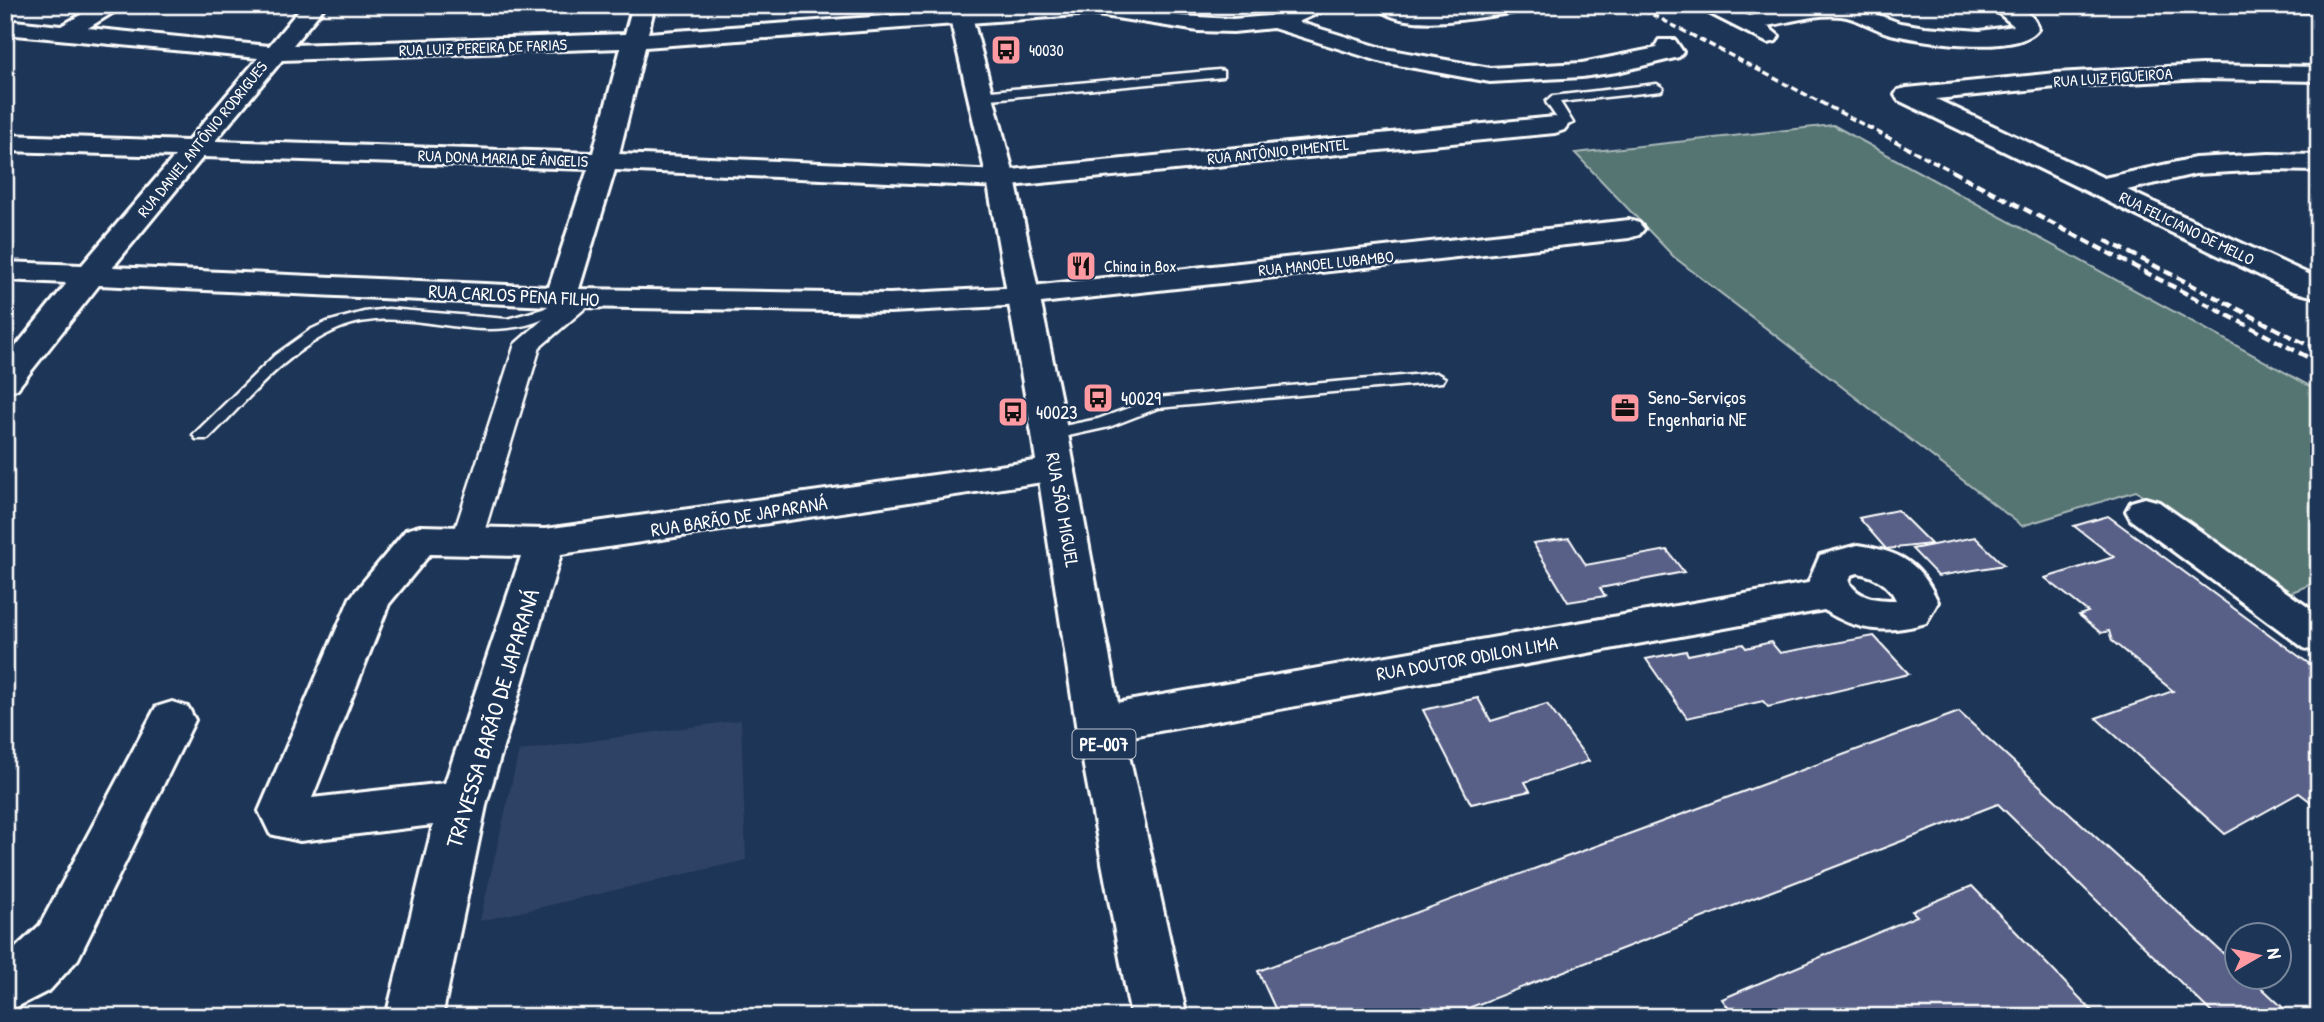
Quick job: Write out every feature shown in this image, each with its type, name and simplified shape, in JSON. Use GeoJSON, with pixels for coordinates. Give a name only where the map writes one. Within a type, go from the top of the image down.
{"type":"FeatureCollection","features":[{"type":"Feature","properties":{"kind":"street"},"geometry":{"type":"LineString","coordinates":[[5,50],[54,33],[114,5]]}},
{"type":"Feature","properties":{"kind":"street","name":"RUA DANIEL ANTÔNIO RODRIGUES"},"geometry":{"type":"LineString","coordinates":[[5,382],[90,274],[316,5]]}},
{"type":"Feature","properties":{"kind":"street"},"geometry":{"type":"LineString","coordinates":[[467,539],[528,344],[572,298],[644,5]]}},
{"type":"Feature","properties":{"kind":"street"},"geometry":{"type":"LineString","coordinates":[[1278,23],[1305,13],[1317,5]]}},
{"type":"Feature","properties":{"kind":"street"},"geometry":{"type":"LineString","coordinates":[[1387,5],[1403,14],[1415,16],[1524,5]]}},
{"type":"Feature","properties":{"kind":"street"},"geometry":{"type":"LineString","coordinates":[[1711,5],[1749,14],[1771,28],[1840,7],[1895,28],[1938,35],[1981,38],[2017,34],[2027,29],[2027,25],[2000,5]]}},
{"type":"Feature","properties":{"kind":"street"},"geometry":{"type":"LineString","coordinates":[[2302,5],[2319,6]]}},
{"type":"Feature","properties":{"kind":"street","name":"RUA LUIZ PEREIRA DE FARIAS"},"geometry":{"type":"LineString","coordinates":[[5,27],[273,53],[634,41],[992,10],[1102,8],[1180,23],[1278,23]]}},
{"type":"Feature","properties":{"kind":"street","name":"RUA SÃO MIGUEL"},"geometry":{"type":"LineString","coordinates":[[959,11],[1001,179],[1053,452],[1099,724],[1159,1017]]}},
{"type":"Feature","properties":{"kind":"street"},"geometry":{"type":"LineString","coordinates":[[1278,23],[1382,55],[1490,75],[1617,65],[1671,52],[1667,45]]}},
{"type":"Feature","properties":{"kind":"street","name":"RUA LUIZ FIGUEIROA"},"geometry":{"type":"LineString","coordinates":[[2102,187],[1907,95],[2056,80],[2202,72],[2319,74]]}},
{"type":"Feature","properties":{"kind":"street","name":"RUA ANTÔNIO PIMENTEL"},"geometry":{"type":"LineString","coordinates":[[1001,179],[1555,125]]}},
{"type":"Feature","properties":{"kind":"street","name":"RUA DONA MARIA DE ÂNGELIS"},"geometry":{"type":"LineString","coordinates":[[5,143],[604,161],[1001,179]]}},
{"type":"Feature","properties":{"kind":"street","name":"RUA FELICIANO DE MELLO"},"geometry":{"type":"LineString","coordinates":[[2102,187],[2195,166],[2269,162],[2319,163]]}},
{"type":"Feature","properties":{"kind":"street","name":"RUA FELICIANO DE MELLO"},"geometry":{"type":"LineString","coordinates":[[2102,187],[2304,285],[2319,289]]}},
{"type":"Feature","properties":{"kind":"street","name":"RUA MANOEL LUBAMBO"},"geometry":{"type":"LineString","coordinates":[[1023,296],[1629,229]]}},
{"type":"Feature","properties":{"kind":"street","name":"RUA CARLOS PENA FILHO"},"geometry":{"type":"LineString","coordinates":[[5,271],[572,298],[821,303],[1023,296]]}},
{"type":"Feature","properties":{"kind":"street","name":"RUA BARÃO DE JAPARANÁ"},"geometry":{"type":"LineString","coordinates":[[463,801],[300,820],[287,819],[283,811],[371,598],[420,540],[545,542],[1053,452]]}},
{"type":"Feature","properties":{"kind":"street"},"geometry":{"type":"LineString","coordinates":[[2145,511],[2309,620]]}},
{"type":"Feature","properties":{"kind":"street","name":"TRAVESSA BARÃO DE JAPARANÁ"},"geometry":{"type":"LineString","coordinates":[[414,1017],[463,801],[545,542]]}},
{"type":"Feature","properties":{"kind":"street","name":"RUA DOUTOR ODILON LIMA"},"geometry":{"type":"LineString","coordinates":[[1099,724],[1835,593]]}},
{"type":"Feature","properties":{"kind":"street"},"geometry":{"type":"LineString","coordinates":[[5,987],[31,972],[59,942],[172,720]]}},
{"type":"Feature","properties":{"kind":"lane"},"geometry":{"type":"LineString","coordinates":[[980,96],[1219,74]]}},
{"type":"Feature","properties":{"kind":"lane"},"geometry":{"type":"LineString","coordinates":[[1555,125],[1567,123],[1552,102],[1557,99],[1657,88]]}},
{"type":"Feature","properties":{"kind":"lane"},"geometry":{"type":"LineString","coordinates":[[202,435],[294,347],[331,326],[366,316],[395,313],[501,326],[554,311],[572,298]]}},
{"type":"Feature","properties":{"kind":"lane"},"geometry":{"type":"LineString","coordinates":[[1053,452],[1119,415],[1156,403],[1436,378]]}},
{"type":"Feature","properties":{"kind":"shaded area"},"geometry":{"type":"Polygon","coordinates":[[[741,720],[746,860],[480,921],[519,751],[741,720]]]}},
{"type":"Feature","properties":{"kind":"green space"},"geometry":{"type":"Polygon","coordinates":[[[1833,125],[2319,391],[2319,581],[2282,596],[2136,491],[2022,526],[1674,257],[1575,153],[1833,125]]]}},
{"type":"Feature","properties":{"kind":"building"},"geometry":{"type":"Polygon","coordinates":[[[1897,510],[1931,544],[1886,549],[1859,518],[1897,510]]]}},
{"type":"Feature","properties":{"kind":"building"},"geometry":{"type":"Polygon","coordinates":[[[2108,516],[2319,671],[2319,808],[2299,793],[2225,834],[2096,718],[2173,691],[2112,641],[2109,631],[2101,633],[2079,615],[2088,612],[2045,578],[2114,557],[2074,526],[2108,516]]]}},
{"type":"Feature","properties":{"kind":"building"},"geometry":{"type":"Polygon","coordinates":[[[1975,537],[2004,565],[1938,576],[1912,549],[1975,537]]]}},
{"type":"Feature","properties":{"kind":"building"},"geometry":{"type":"Polygon","coordinates":[[[1569,538],[1586,565],[1667,550],[1684,572],[1600,588],[1605,596],[1568,602],[1533,543],[1569,538]]]}},
{"type":"Feature","properties":{"kind":"building"},"geometry":{"type":"Polygon","coordinates":[[[1874,636],[1909,674],[1768,707],[1763,701],[1687,718],[1646,659],[1686,651],[1688,655],[1743,644],[1746,648],[1771,642],[1780,653],[1874,636]]]}},
{"type":"Feature","properties":{"kind":"building"},"geometry":{"type":"Polygon","coordinates":[[[1478,698],[1491,721],[1547,704],[1589,761],[1525,782],[1530,791],[1471,804],[1423,710],[1478,698]]]}},
{"type":"Feature","properties":{"kind":"building"},"geometry":{"type":"Polygon","coordinates":[[[1959,712],[2222,952],[2222,990],[2264,990],[2293,1017],[2216,1017],[1998,804],[1445,1017],[1279,1017],[1258,971],[1959,712]]]}},
{"type":"Feature","properties":{"kind":"building"},"geometry":{"type":"Polygon","coordinates":[[[1972,886],[2098,1017],[1735,1017],[1722,999],[1917,916],[1912,911],[1972,886]]]}},
{"type":"Feature","properties":{"kind":"railway"},"geometry":{"type":"LineString","coordinates":[[1634,5],[1956,173]]}},
{"type":"Feature","properties":{"kind":"railway"},"geometry":{"type":"LineString","coordinates":[[1952,171],[2319,363]]}},
{"type":"Feature","properties":{"kind":"railway"},"geometry":{"type":"LineString","coordinates":[[2105,240],[2319,351]]}},
{"type":"Feature","properties":{"kind":"place","name":"40030"},"geometry":{"type":"Point","coordinates":[1006,50]}},
{"type":"Feature","properties":{"kind":"place","name":"China in Box"},"geometry":{"type":"Point","coordinates":[1081,266]}},
{"type":"Feature","properties":{"kind":"place","name":"40029"},"geometry":{"type":"Point","coordinates":[1098,398]}},
{"type":"Feature","properties":{"kind":"place","name":"Seno-Serviços Engenharia NE"},"geometry":{"type":"Point","coordinates":[1625,408]}},
{"type":"Feature","properties":{"kind":"place","name":"40023"},"geometry":{"type":"Point","coordinates":[1013,412]}}]}
